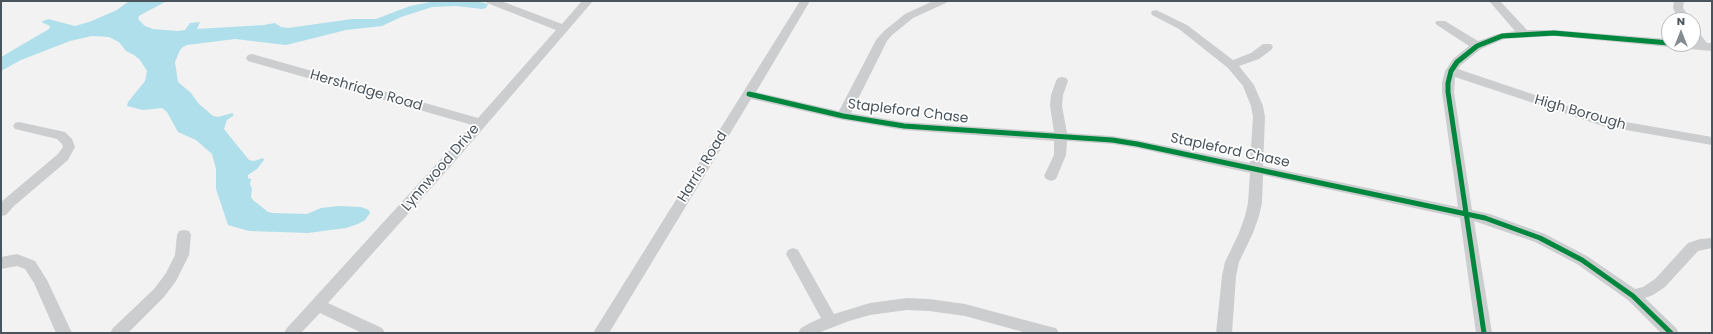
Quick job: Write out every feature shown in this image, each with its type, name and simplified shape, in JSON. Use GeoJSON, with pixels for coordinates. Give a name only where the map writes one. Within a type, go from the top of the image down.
{"type":"FeatureCollection","features":[{"type":"Feature","properties":{"kind":"street"},"geometry":{"type":"LineString","coordinates":[[491,1],[564,29]]}},
{"type":"Feature","properties":{"kind":"street","name":"Lynnwood Drive"},"geometry":{"type":"LineString","coordinates":[[292,333],[481,123],[588,1]]}},
{"type":"Feature","properties":{"kind":"street","name":"Harris Road"},"geometry":{"type":"LineString","coordinates":[[601,333],[805,1]]}},
{"type":"Feature","properties":{"kind":"street"},"geometry":{"type":"LineString","coordinates":[[843,116],[879,47],[888,33],[910,16],[942,1]]}},
{"type":"Feature","properties":{"kind":"street"},"geometry":{"type":"LineString","coordinates":[[1494,1],[1524,33]]}},
{"type":"Feature","properties":{"kind":"street"},"geometry":{"type":"LineString","coordinates":[[1679,2],[1678,8],[1680,12]]}},
{"type":"Feature","properties":{"kind":"street"},"geometry":{"type":"LineString","coordinates":[[1156,13],[1183,26],[1232,65],[1248,85],[1257,106],[1259,117],[1255,203],[1246,233],[1236,250],[1229,276],[1224,333]]}},
{"type":"Feature","properties":{"kind":"street"},"geometry":{"type":"LineString","coordinates":[[1441,23],[1477,46]]}},
{"type":"Feature","properties":{"kind":"street"},"geometry":{"type":"LineString","coordinates":[[1484,333],[1448,92],[1451,71],[1457,62],[1477,46],[1502,36],[1524,33],[1554,33],[1661,42]]}},
{"type":"Feature","properties":{"kind":"street"},"geometry":{"type":"LineString","coordinates":[[1232,65],[1255,56],[1267,47]]}},
{"type":"Feature","properties":{"kind":"street","name":"Hershridge Road"},"geometry":{"type":"LineString","coordinates":[[252,58],[481,123]]}},
{"type":"Feature","properties":{"kind":"street","name":"High Borough"},"geometry":{"type":"LineString","coordinates":[[1451,71],[1603,122],[1712,141]]}},
{"type":"Feature","properties":{"kind":"street"},"geometry":{"type":"LineString","coordinates":[[1051,176],[1060,155],[1061,137],[1056,106],[1057,95],[1062,81]]}},
{"type":"Feature","properties":{"kind":"street","name":"Stapleford Chase"},"geometry":{"type":"LineString","coordinates":[[749,94],[879,123],[1137,144],[1257,168],[1466,214],[1513,227],[1559,247],[1600,271],[1633,296],[1671,333]]}},
{"type":"Feature","properties":{"kind":"street"},"geometry":{"type":"LineString","coordinates":[[1,211],[9,202],[63,157],[69,147],[68,142],[61,135],[19,126]]}},
{"type":"Feature","properties":{"kind":"street"},"geometry":{"type":"LineString","coordinates":[[118,333],[159,293],[171,277],[182,255],[184,234]]}},
{"type":"Feature","properties":{"kind":"street"},"geometry":{"type":"LineString","coordinates":[[1633,296],[1648,291],[1660,283],[1693,247],[1700,244],[1712,243]]}},
{"type":"Feature","properties":{"kind":"street"},"geometry":{"type":"LineString","coordinates":[[793,254],[830,321]]}},
{"type":"Feature","properties":{"kind":"street"},"geometry":{"type":"LineString","coordinates":[[1,263],[17,260],[30,265],[40,280],[64,333]]}},
{"type":"Feature","properties":{"kind":"street"},"geometry":{"type":"LineString","coordinates":[[806,333],[830,321],[847,315],[882,307],[907,304],[930,305],[965,310],[1051,333]]}},
{"type":"Feature","properties":{"kind":"street"},"geometry":{"type":"LineString","coordinates":[[318,305],[377,333]]}},
{"type":"Feature","properties":{"kind":"water"},"geometry":{"type":"Polygon","coordinates":[[[129,1],[167,1],[139,16],[138,19],[145,26],[153,29],[178,31],[185,30],[190,23],[200,22],[197,29],[275,23],[281,27],[288,28],[352,19],[376,19],[410,6],[436,1],[475,1],[488,4],[486,8],[482,9],[456,6],[432,7],[401,17],[382,26],[346,30],[286,45],[235,39],[187,45],[180,50],[175,62],[178,82],[213,116],[218,117],[232,113],[234,115],[227,120],[224,129],[249,160],[254,161],[263,158],[264,160],[257,169],[248,175],[248,178],[251,179],[251,197],[253,200],[268,212],[273,213],[307,214],[321,208],[338,206],[361,207],[369,210],[370,213],[365,220],[358,224],[346,228],[308,233],[249,231],[228,225],[216,189],[216,169],[212,154],[196,140],[178,132],[167,112],[162,108],[143,110],[127,106],[128,102],[145,81],[147,71],[140,60],[126,51],[119,42],[109,37],[92,36],[70,41],[21,60],[1,71],[1,57],[49,29],[50,26],[41,22],[48,19],[75,26],[89,22],[117,10],[129,1]]]}},
{"type":"Feature","properties":{"kind":"cycle path"},"geometry":{"type":"LineString","coordinates":[[1484,333],[1448,92],[1448,83],[1451,71],[1457,62],[1477,46],[1502,36],[1554,33],[1661,42]]}},
{"type":"Feature","properties":{"kind":"cycle path"},"geometry":{"type":"LineString","coordinates":[[749,94],[843,116],[904,126],[1112,140],[1137,144],[1485,218],[1540,238],[1582,260],[1633,296],[1671,333]]}}]}
